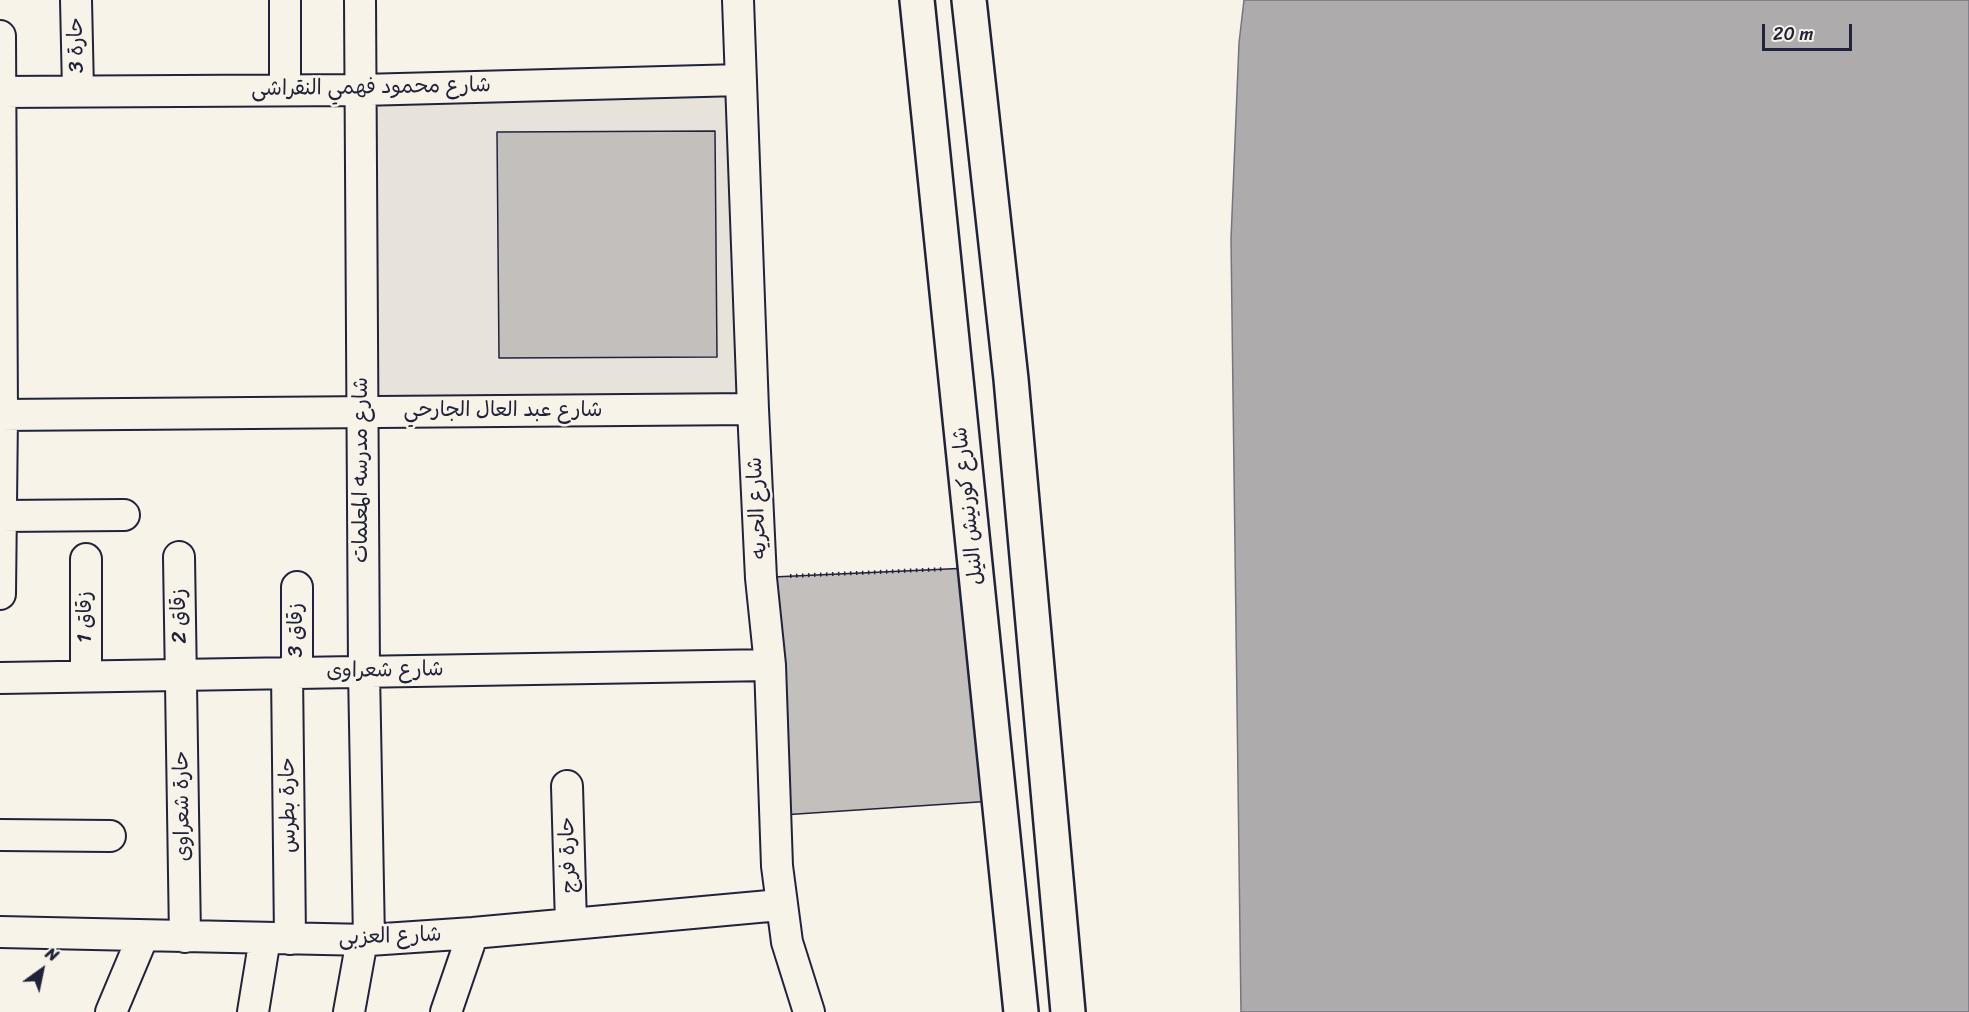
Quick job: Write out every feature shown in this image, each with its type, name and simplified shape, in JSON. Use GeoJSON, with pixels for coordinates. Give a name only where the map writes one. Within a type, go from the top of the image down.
{"type":"FeatureCollection","features":[{"type":"Feature","properties":{"kind":"main road","name":"شارع كورنيش النيل"},"geometry":{"type":"LineString","coordinates":[[917,0],[1021,1012]]}},
{"type":"Feature","properties":{"kind":"main road"},"geometry":{"type":"LineString","coordinates":[[969,0],[1011,378],[1068,1012]]}},
{"type":"Feature","properties":{"kind":"street","name":"حارة 3"},"geometry":{"type":"LineString","coordinates":[[76,0],[78,90]]}},
{"type":"Feature","properties":{"kind":"street"},"geometry":{"type":"LineString","coordinates":[[285,0],[285,90]]}},
{"type":"Feature","properties":{"kind":"street","name":"شارع مدرسه المعلمات"},"geometry":{"type":"LineString","coordinates":[[349,1012],[366,940],[360,0]]}},
{"type":"Feature","properties":{"kind":"street","name":"شارع الحريه"},"geometry":{"type":"LineString","coordinates":[[738,0],[753,409],[761,578],[770,665],[780,906],[787,942],[808,1012]]}},
{"type":"Feature","properties":{"kind":"street"},"geometry":{"type":"LineString","coordinates":[[0,36],[0,594]]}},
{"type":"Feature","properties":{"kind":"street","name":"شارع محمود فهمي النقراشى"},"geometry":{"type":"LineString","coordinates":[[0,92],[361,90],[741,80]]}},
{"type":"Feature","properties":{"kind":"street","name":"شارع عبد العال الجارحي"},"geometry":{"type":"LineString","coordinates":[[1,415],[753,409]]}},
{"type":"Feature","properties":{"kind":"street"},"geometry":{"type":"LineString","coordinates":[[1,516],[124,515]]}},
{"type":"Feature","properties":{"kind":"street","name":"زقاق 2"},"geometry":{"type":"LineString","coordinates":[[179,557],[181,674]]}},
{"type":"Feature","properties":{"kind":"street","name":"زقاق 1"},"geometry":{"type":"LineString","coordinates":[[86,559],[86,676]]}},
{"type":"Feature","properties":{"kind":"street","name":"زقاق 3"},"geometry":{"type":"LineString","coordinates":[[292,672],[297,587]]}},
{"type":"Feature","properties":{"kind":"street","name":"شارع شعراوى"},"geometry":{"type":"LineString","coordinates":[[0,678],[770,665]]}},
{"type":"Feature","properties":{"kind":"street","name":"حارة بطرس"},"geometry":{"type":"LineString","coordinates":[[253,1012],[278,938],[292,672]]}},
{"type":"Feature","properties":{"kind":"street","name":"حارة شعراوى"},"geometry":{"type":"LineString","coordinates":[[181,674],[185,937]]}},
{"type":"Feature","properties":{"kind":"street","name":"حارة فرج"},"geometry":{"type":"LineString","coordinates":[[567,786],[571,924]]}},
{"type":"Feature","properties":{"kind":"street"},"geometry":{"type":"LineString","coordinates":[[0,835],[110,836]]}},
{"type":"Feature","properties":{"kind":"street","name":"شارع العزبى"},"geometry":{"type":"LineString","coordinates":[[3,942],[144,936],[366,940],[780,906]]}},
{"type":"Feature","properties":{"kind":"street"},"geometry":{"type":"LineString","coordinates":[[446,1012],[473,933]]}},
{"type":"Feature","properties":{"kind":"street"},"geometry":{"type":"LineString","coordinates":[[111,1012],[144,936]]}},
{"type":"Feature","properties":{"kind":"path"},"geometry":{"type":"LineString","coordinates":[[761,578],[975,568]]}},
{"type":"Feature","properties":{"kind":"shaded area"},"geometry":{"type":"Polygon","coordinates":[[[1244,0],[1969,0],[1969,1012],[1241,1012],[1231,239],[1239,43],[1244,0]]]}},
{"type":"Feature","properties":{"kind":"shaded area"},"geometry":{"type":"Polygon","coordinates":[[[739,83],[750,407],[364,409],[363,93],[739,83]]]}},
{"type":"Feature","properties":{"kind":"building"},"geometry":{"type":"Polygon","coordinates":[[[715,131],[717,357],[499,358],[497,132],[715,131]]]}},
{"type":"Feature","properties":{"kind":"building"},"geometry":{"type":"Polygon","coordinates":[[[969,568],[993,801],[782,815],[773,577],[969,568]]]}}]}
